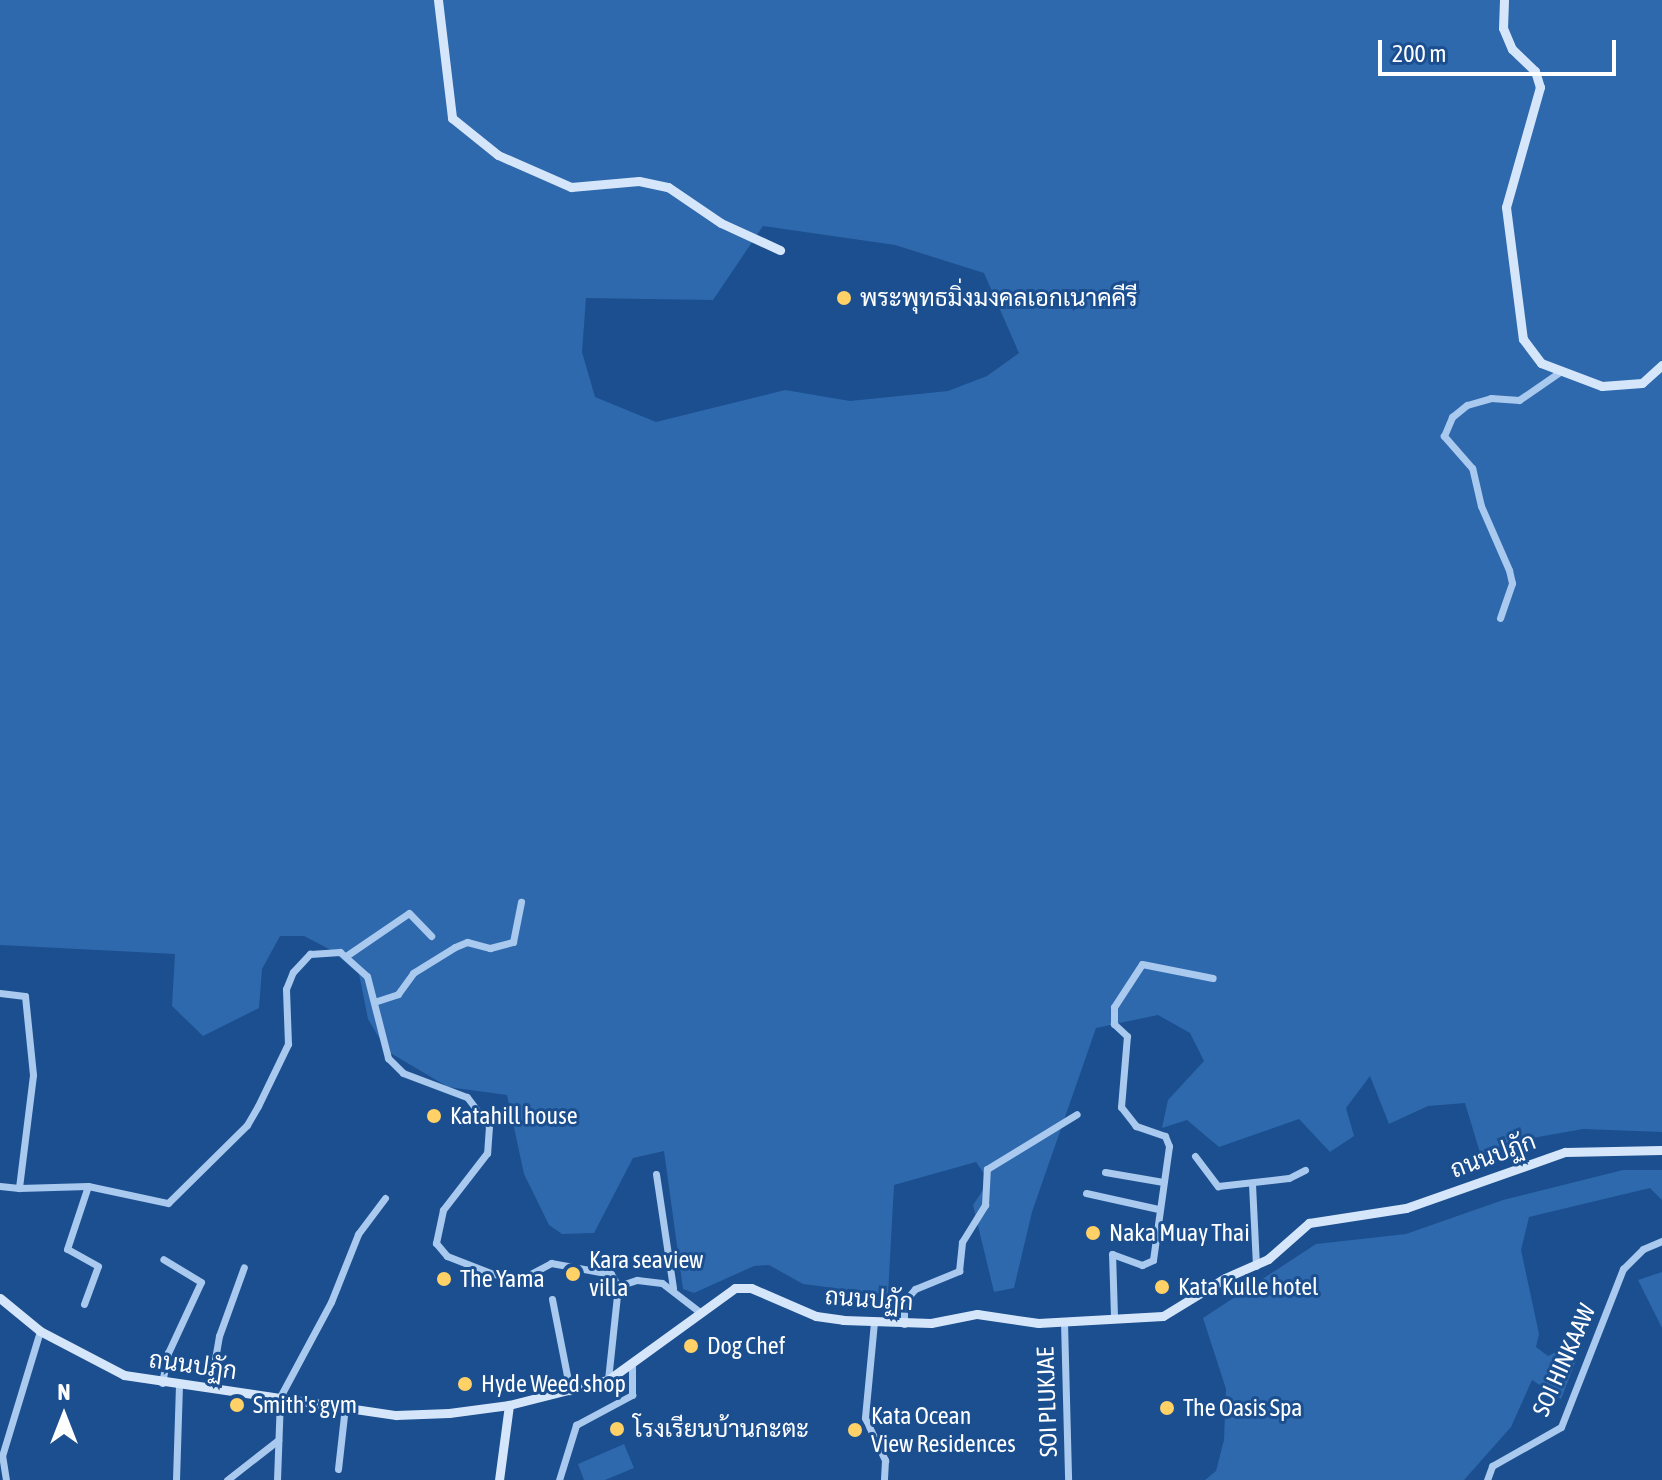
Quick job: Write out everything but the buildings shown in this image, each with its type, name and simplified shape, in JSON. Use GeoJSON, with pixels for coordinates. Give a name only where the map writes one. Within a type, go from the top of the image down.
{"type":"FeatureCollection","features":[{"type":"Feature","properties":{"kind":"main road"},"geometry":{"type":"LineString","coordinates":[[438,0],[452,118],[498,155],[571,187],[639,181],[668,187],[721,223],[780,250]]}},
{"type":"Feature","properties":{"kind":"main road"},"geometry":{"type":"LineString","coordinates":[[1504,0],[1508,39],[1535,71],[1540,87],[1506,207],[1516,306],[1531,355],[1561,371],[1602,386],[1630,387],[1662,365]]}},
{"type":"Feature","properties":{"kind":"main road","name":"ถนนปฏัก"},"geometry":{"type":"LineString","coordinates":[[0,1298],[40,1331],[124,1375],[162,1383],[396,1415],[509,1405],[608,1380],[632,1367],[735,1288],[751,1288],[816,1316],[904,1324],[977,1314],[1064,1322],[1114,1316],[1163,1316],[1225,1278],[1256,1266],[1293,1233],[1327,1217],[1406,1208],[1565,1152],[1662,1150]]}},
{"type":"Feature","properties":{"kind":"main road"},"geometry":{"type":"LineString","coordinates":[[499,1480],[509,1405]]}},
{"type":"Feature","properties":{"kind":"street"},"geometry":{"type":"LineString","coordinates":[[1500,618],[1512,583],[1507,565],[1481,506],[1472,468],[1444,436],[1452,417],[1467,405],[1491,398],[1519,400],[1561,371]]}},
{"type":"Feature","properties":{"kind":"street"},"geometry":{"type":"LineString","coordinates":[[374,1002],[398,994],[413,973],[455,947],[513,942],[521,902]]}},
{"type":"Feature","properties":{"kind":"street"},"geometry":{"type":"LineString","coordinates":[[346,956],[409,913],[431,936]]}},
{"type":"Feature","properties":{"kind":"street"},"geometry":{"type":"LineString","coordinates":[[0,1186],[88,1186],[160,1203],[174,1200],[247,1125],[288,1044],[286,989],[293,972],[310,954],[331,949],[346,956],[367,976],[388,1058],[403,1073],[467,1097],[489,1126],[487,1153],[435,1227],[436,1243],[447,1256],[493,1274],[523,1278],[551,1263],[611,1274],[618,1286],[608,1380]]}},
{"type":"Feature","properties":{"kind":"street"},"geometry":{"type":"LineString","coordinates":[[1114,1316],[1112,1254],[1142,1265],[1153,1260],[1169,1146],[1165,1136],[1136,1126],[1121,1107],[1127,1036],[1114,1024],[1114,1007],[1142,964],[1213,978]]}},
{"type":"Feature","properties":{"kind":"street"},"geometry":{"type":"LineString","coordinates":[[0,993],[25,996],[33,1075],[19,1188]]}},
{"type":"Feature","properties":{"kind":"street"},"geometry":{"type":"LineString","coordinates":[[904,1324],[904,1302],[915,1289],[959,1271],[962,1242],[985,1205],[987,1169],[1077,1114]]}},
{"type":"Feature","properties":{"kind":"street"},"geometry":{"type":"LineString","coordinates":[[1195,1156],[1218,1186],[1252,1184],[1305,1170]]}},
{"type":"Feature","properties":{"kind":"street"},"geometry":{"type":"LineString","coordinates":[[1105,1172],[1163,1182]]}},
{"type":"Feature","properties":{"kind":"street"},"geometry":{"type":"LineString","coordinates":[[656,1174],[673,1288]]}},
{"type":"Feature","properties":{"kind":"street"},"geometry":{"type":"LineString","coordinates":[[1252,1184],[1256,1266]]}},
{"type":"Feature","properties":{"kind":"street"},"geometry":{"type":"LineString","coordinates":[[84,1304],[98,1266],[67,1249],[88,1186]]}},
{"type":"Feature","properties":{"kind":"street"},"geometry":{"type":"LineString","coordinates":[[1086,1193],[1158,1209]]}},
{"type":"Feature","properties":{"kind":"street"},"geometry":{"type":"LineString","coordinates":[[277,1480],[280,1397],[331,1302],[358,1234],[385,1198]]}},
{"type":"Feature","properties":{"kind":"street","name":"SOI HINKAAW"},"geometry":{"type":"LineString","coordinates":[[1487,1480],[1492,1466],[1561,1427],[1623,1269],[1643,1249],[1662,1241]]}},
{"type":"Feature","properties":{"kind":"street"},"geometry":{"type":"LineString","coordinates":[[162,1383],[168,1353],[201,1282],[163,1259]]}},
{"type":"Feature","properties":{"kind":"street"},"geometry":{"type":"LineString","coordinates":[[210,1388],[219,1336],[244,1267]]}},
{"type":"Feature","properties":{"kind":"street"},"geometry":{"type":"LineString","coordinates":[[618,1286],[637,1280],[673,1288],[701,1313]]}},
{"type":"Feature","properties":{"kind":"street"},"geometry":{"type":"LineString","coordinates":[[552,1299],[570,1391]]}},
{"type":"Feature","properties":{"kind":"street"},"geometry":{"type":"LineString","coordinates":[[874,1322],[865,1418],[885,1460],[884,1480]]}},
{"type":"Feature","properties":{"kind":"street","name":"SOI PLUKJAE"},"geometry":{"type":"LineString","coordinates":[[1064,1322],[1068,1480]]}},
{"type":"Feature","properties":{"kind":"street"},"geometry":{"type":"LineString","coordinates":[[6,1480],[2,1456],[40,1331]]}},
{"type":"Feature","properties":{"kind":"street"},"geometry":{"type":"LineString","coordinates":[[559,1480],[576,1425],[632,1395],[632,1367]]}},
{"type":"Feature","properties":{"kind":"street"},"geometry":{"type":"LineString","coordinates":[[176,1480],[179,1385]]}},
{"type":"Feature","properties":{"kind":"street"},"geometry":{"type":"LineString","coordinates":[[338,1469],[345,1407]]}},
{"type":"Feature","properties":{"kind":"street"},"geometry":{"type":"LineString","coordinates":[[227,1480],[278,1440]]}},
{"type":"Feature","properties":{"kind":"shaded area"},"geometry":{"type":"Polygon","coordinates":[[[0,0],[1662,0],[1662,1132],[1583,1129],[1510,1142],[1481,1156],[1465,1103],[1428,1106],[1389,1124],[1370,1076],[1346,1108],[1354,1136],[1330,1152],[1299,1119],[1219,1147],[1187,1120],[1162,1128],[1168,1100],[1204,1061],[1190,1033],[1158,1015],[1096,1028],[1032,1212],[1014,1288],[994,1292],[973,1205],[989,1181],[976,1162],[894,1185],[888,1295],[803,1284],[769,1265],[754,1266],[694,1293],[683,1289],[664,1151],[633,1158],[594,1233],[562,1234],[549,1225],[524,1174],[507,1095],[448,1087],[387,1051],[368,1019],[359,974],[331,950],[304,936],[280,936],[262,969],[259,1008],[203,1036],[172,1006],[175,954],[0,945],[0,0]],[[763,226],[713,300],[586,298],[582,352],[595,397],[656,422],[785,390],[850,401],[948,391],[987,376],[1019,353],[984,273],[895,245],[763,226]]]}},
{"type":"Feature","properties":{"kind":"shaded area"},"geometry":{"type":"Polygon","coordinates":[[[1623,1170],[1662,1170],[1662,1200],[1650,1188],[1529,1217],[1521,1250],[1539,1334],[1536,1347],[1548,1356],[1566,1347],[1578,1355],[1561,1399],[1532,1380],[1511,1427],[1464,1480],[1205,1480],[1216,1471],[1224,1440],[1226,1389],[1203,1318],[1316,1244],[1406,1234],[1503,1200],[1623,1170]]]}},
{"type":"Feature","properties":{"kind":"shaded area"},"geometry":{"type":"Polygon","coordinates":[[[1662,1272],[1662,1328],[1638,1280],[1662,1272]]]}},
{"type":"Feature","properties":{"kind":"shaded area"},"geometry":{"type":"Polygon","coordinates":[[[624,1444],[634,1468],[605,1480],[584,1480],[578,1464],[624,1444]]]}},
{"type":"Feature","properties":{"kind":"place","name":"พระพุทธมิ่งมงคลเอกเนาคคีรี"},"geometry":{"type":"Point","coordinates":[844,298]}},
{"type":"Feature","properties":{"kind":"place","name":"Katahill house"},"geometry":{"type":"Point","coordinates":[434,1116]}},
{"type":"Feature","properties":{"kind":"place","name":"Naka Muay Thai"},"geometry":{"type":"Point","coordinates":[1093,1233]}},
{"type":"Feature","properties":{"kind":"place","name":"Kara seaview villa"},"geometry":{"type":"Point","coordinates":[573,1274]}},
{"type":"Feature","properties":{"kind":"place","name":"The Yama"},"geometry":{"type":"Point","coordinates":[444,1279]}},
{"type":"Feature","properties":{"kind":"place","name":"Kata Kulle hotel"},"geometry":{"type":"Point","coordinates":[1162,1287]}},
{"type":"Feature","properties":{"kind":"place","name":"Dog Chef"},"geometry":{"type":"Point","coordinates":[691,1346]}},
{"type":"Feature","properties":{"kind":"place","name":"Hyde Weed shop"},"geometry":{"type":"Point","coordinates":[465,1384]}},
{"type":"Feature","properties":{"kind":"place","name":"Smith's gym"},"geometry":{"type":"Point","coordinates":[237,1405]}},
{"type":"Feature","properties":{"kind":"place","name":"The Oasis Spa"},"geometry":{"type":"Point","coordinates":[1167,1408]}},
{"type":"Feature","properties":{"kind":"place","name":"โรงเรียนบ้านกะตะ"},"geometry":{"type":"Point","coordinates":[617,1429]}},
{"type":"Feature","properties":{"kind":"place","name":"Kata Ocean View Residences"},"geometry":{"type":"Point","coordinates":[855,1430]}}]}
